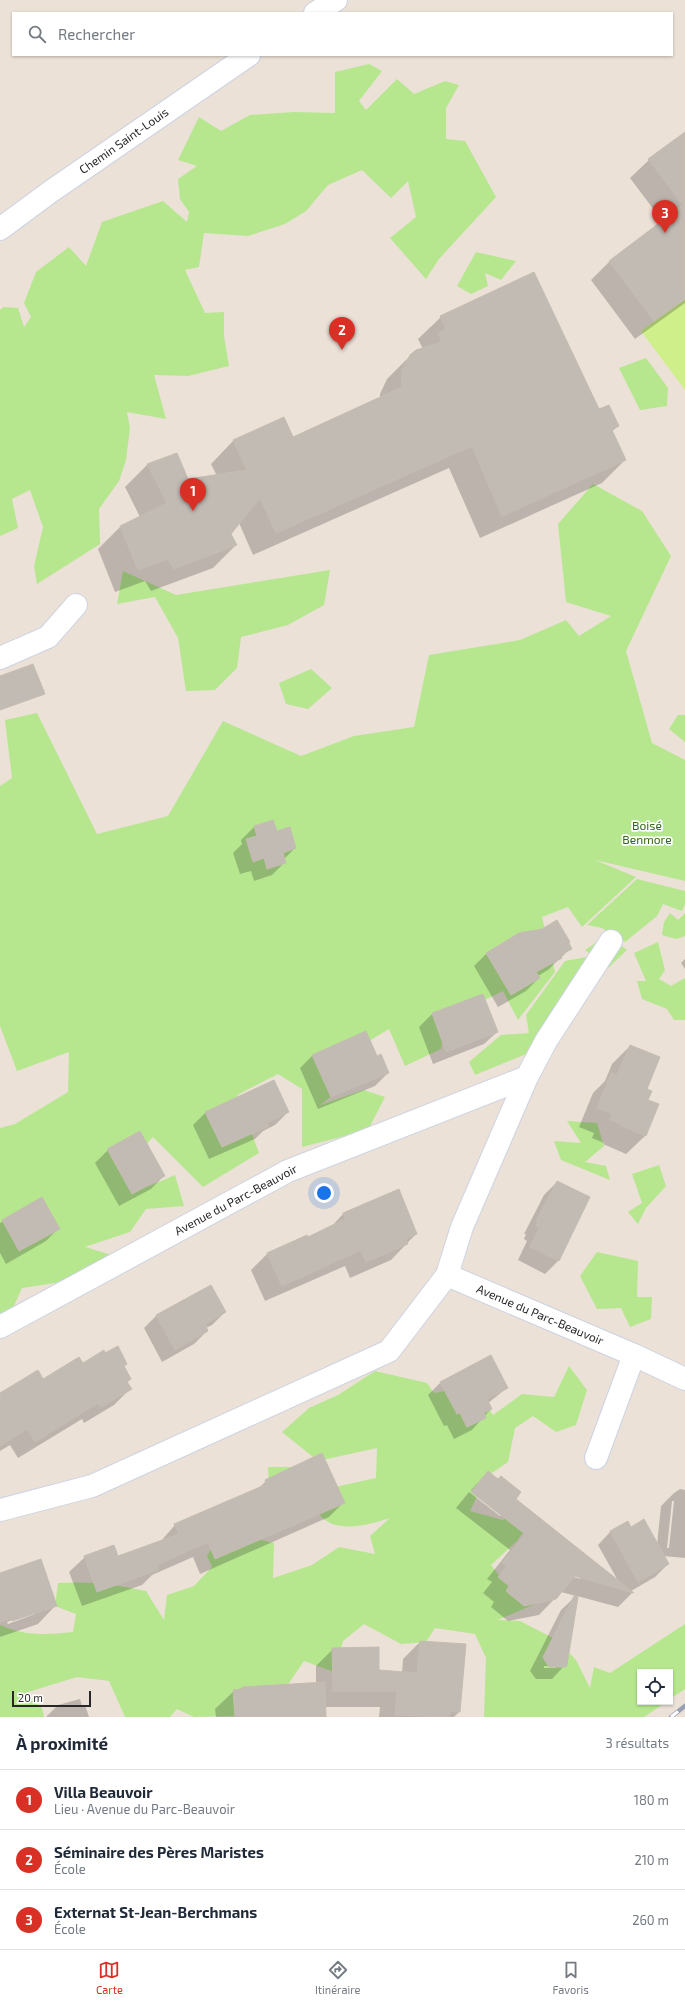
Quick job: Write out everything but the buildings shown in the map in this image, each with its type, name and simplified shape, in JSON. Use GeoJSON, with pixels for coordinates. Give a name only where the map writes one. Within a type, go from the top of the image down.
{"type":"FeatureCollection","features":[{"type":"Feature","properties":{"kind":"street"},"geometry":{"type":"LineString","coordinates":[[317,12],[336,0]]}},
{"type":"Feature","properties":{"kind":"street","name":"Chemin Saint-Louis"},"geometry":{"type":"LineString","coordinates":[[0,229],[57,187],[248,56]]}},
{"type":"Feature","properties":{"kind":"street"},"geometry":{"type":"LineString","coordinates":[[0,658],[48,637],[76,605]]}},
{"type":"Feature","properties":{"kind":"street"},"geometry":{"type":"LineString","coordinates":[[0,1510],[92,1486],[389,1351],[447,1275],[462,1227],[527,1077],[546,1041],[611,941]]}},
{"type":"Feature","properties":{"kind":"street","name":"Avenue du Parc-Beauvoir"},"geometry":{"type":"LineString","coordinates":[[0,1327],[288,1171],[527,1077]]}},
{"type":"Feature","properties":{"kind":"street","name":"Avenue du Parc-Beauvoir"},"geometry":{"type":"LineString","coordinates":[[447,1275],[634,1355],[685,1380]]}},
{"type":"Feature","properties":{"kind":"street"},"geometry":{"type":"LineString","coordinates":[[596,1458],[634,1355]]}},
{"type":"Feature","properties":{"kind":"green space"},"geometry":{"type":"Polygon","coordinates":[[[369,64],[382,71],[359,101],[366,110],[397,79],[414,94],[445,81],[459,85],[446,108],[446,139],[465,141],[496,197],[439,259],[426,279],[390,238],[416,217],[408,181],[391,198],[362,170],[328,185],[306,211],[285,224],[248,236],[204,233],[199,267],[185,270],[205,313],[224,312],[224,336],[229,366],[188,376],[154,375],[166,419],[127,412],[130,428],[126,460],[119,481],[99,509],[100,544],[37,584],[34,566],[43,527],[30,490],[12,499],[18,528],[0,536],[0,310],[3,307],[18,308],[24,327],[31,317],[24,303],[36,272],[69,247],[86,266],[102,222],[163,201],[187,222],[189,212],[180,199],[178,179],[197,166],[178,160],[199,117],[221,131],[250,115],[294,112],[335,113],[335,72],[369,64]]]}},
{"type":"Feature","properties":{"kind":"green space"},"geometry":{"type":"Polygon","coordinates":[[[476,252],[516,261],[501,280],[485,273],[488,286],[471,294],[457,286],[476,252]]]}},
{"type":"Feature","properties":{"kind":"green space"},"geometry":{"type":"Polygon","coordinates":[[[685,299],[685,390],[641,331],[685,299]]]}},
{"type":"Feature","properties":{"kind":"green space"},"geometry":{"type":"Polygon","coordinates":[[[646,358],[668,388],[667,406],[640,410],[619,368],[646,358]]]}},
{"type":"Feature","properties":{"kind":"green space","name":"Boisé Benmore"},"geometry":{"type":"Polygon","coordinates":[[[593,484],[642,511],[671,556],[626,651],[652,743],[685,760],[685,881],[595,860],[636,877],[582,927],[568,907],[542,917],[555,972],[518,1020],[503,991],[446,1019],[441,1049],[405,1066],[389,1029],[349,1053],[364,1072],[320,1105],[364,1090],[385,1097],[368,1130],[302,1147],[302,1089],[278,1074],[237,1095],[259,1153],[203,1187],[153,1137],[132,1159],[147,1187],[175,1175],[184,1206],[146,1209],[130,1232],[85,1247],[118,1257],[55,1283],[22,1288],[12,1310],[0,1317],[0,1128],[15,1124],[68,1092],[69,1052],[17,1071],[0,1026],[0,786],[12,778],[5,720],[37,713],[97,834],[168,816],[223,721],[301,756],[354,736],[414,727],[429,655],[520,640],[566,620],[579,636],[611,616],[566,602],[558,524],[593,484]]]}},
{"type":"Feature","properties":{"kind":"green space"},"geometry":{"type":"Polygon","coordinates":[[[330,570],[324,605],[288,625],[241,637],[237,668],[215,690],[186,691],[178,638],[155,597],[117,604],[123,571],[176,595],[330,570]]]}},
{"type":"Feature","properties":{"kind":"green space"},"geometry":{"type":"Polygon","coordinates":[[[311,669],[332,688],[308,709],[286,704],[279,683],[311,669]]]}},
{"type":"Feature","properties":{"kind":"green space"},"geometry":{"type":"Polygon","coordinates":[[[678,715],[685,715],[685,742],[669,729],[678,715]]]}},
{"type":"Feature","properties":{"kind":"green space"},"geometry":{"type":"Polygon","coordinates":[[[637,879],[685,891],[685,904],[682,911],[663,904],[657,916],[625,942],[602,928],[587,925],[637,879]]]}},
{"type":"Feature","properties":{"kind":"green space"},"geometry":{"type":"Polygon","coordinates":[[[670,913],[678,920],[685,913],[685,936],[676,939],[662,935],[664,922],[670,913]]]}},
{"type":"Feature","properties":{"kind":"green space"},"geometry":{"type":"Polygon","coordinates":[[[607,935],[627,950],[608,968],[585,950],[607,935]]]}},
{"type":"Feature","properties":{"kind":"green space"},"geometry":{"type":"Polygon","coordinates":[[[658,942],[665,970],[659,979],[671,986],[685,978],[685,1020],[674,1020],[667,1009],[642,999],[637,981],[646,981],[634,953],[658,942]]]}},
{"type":"Feature","properties":{"kind":"green space"},"geometry":{"type":"Polygon","coordinates":[[[587,957],[576,980],[543,1033],[526,1054],[475,1075],[469,1062],[501,1035],[529,1033],[526,1015],[565,961],[587,957]]]}},
{"type":"Feature","properties":{"kind":"green space"},"geometry":{"type":"Polygon","coordinates":[[[567,1121],[597,1123],[604,1146],[585,1162],[606,1166],[610,1180],[561,1160],[554,1141],[581,1143],[567,1121]]]}},
{"type":"Feature","properties":{"kind":"green space"},"geometry":{"type":"Polygon","coordinates":[[[659,1165],[666,1186],[646,1208],[638,1224],[628,1212],[642,1203],[632,1174],[659,1165]]]}},
{"type":"Feature","properties":{"kind":"green space"},"geometry":{"type":"Polygon","coordinates":[[[597,1252],[638,1261],[637,1297],[652,1297],[651,1319],[630,1327],[621,1308],[597,1309],[580,1276],[597,1252]]]}},
{"type":"Feature","properties":{"kind":"green space"},"geometry":{"type":"Polygon","coordinates":[[[569,1366],[587,1390],[576,1425],[556,1432],[533,1416],[515,1428],[508,1462],[486,1477],[470,1511],[503,1520],[515,1510],[534,1517],[517,1541],[491,1565],[503,1580],[531,1577],[535,1604],[498,1620],[520,1621],[557,1640],[576,1660],[590,1688],[594,1667],[610,1673],[685,1624],[685,1689],[673,1697],[673,1669],[637,1669],[637,1705],[662,1705],[644,1717],[484,1717],[486,1658],[475,1634],[435,1628],[426,1642],[401,1644],[364,1624],[343,1641],[334,1672],[304,1661],[267,1715],[194,1717],[177,1709],[170,1717],[125,1717],[109,1681],[77,1677],[25,1693],[42,1708],[44,1717],[0,1717],[0,1625],[9,1629],[36,1634],[73,1632],[76,1614],[55,1606],[58,1583],[80,1582],[102,1584],[146,1591],[164,1620],[167,1595],[194,1586],[212,1567],[207,1556],[219,1536],[257,1539],[274,1543],[273,1578],[312,1565],[339,1547],[375,1554],[370,1536],[390,1518],[361,1525],[340,1526],[323,1518],[317,1510],[269,1489],[268,1467],[292,1467],[335,1487],[376,1478],[377,1448],[318,1461],[282,1432],[309,1408],[338,1395],[375,1371],[427,1383],[434,1393],[460,1388],[485,1403],[493,1415],[522,1394],[554,1397],[569,1366]]]}},
{"type":"Feature","properties":{"kind":"railway"},"geometry":{"type":"LineString","coordinates":[[671,1717],[685,1706]]}},
{"type":"Feature","properties":{"kind":"place","name":"Externat St-Jean-Berchmans"},"geometry":{"type":"Point","coordinates":[665,233]}},
{"type":"Feature","properties":{"kind":"place","name":"Séminaire des Pères Maristes"},"geometry":{"type":"Point","coordinates":[342,350]}},
{"type":"Feature","properties":{"kind":"place","name":"Villa Beauvoir"},"geometry":{"type":"Point","coordinates":[193,511]}}]}
